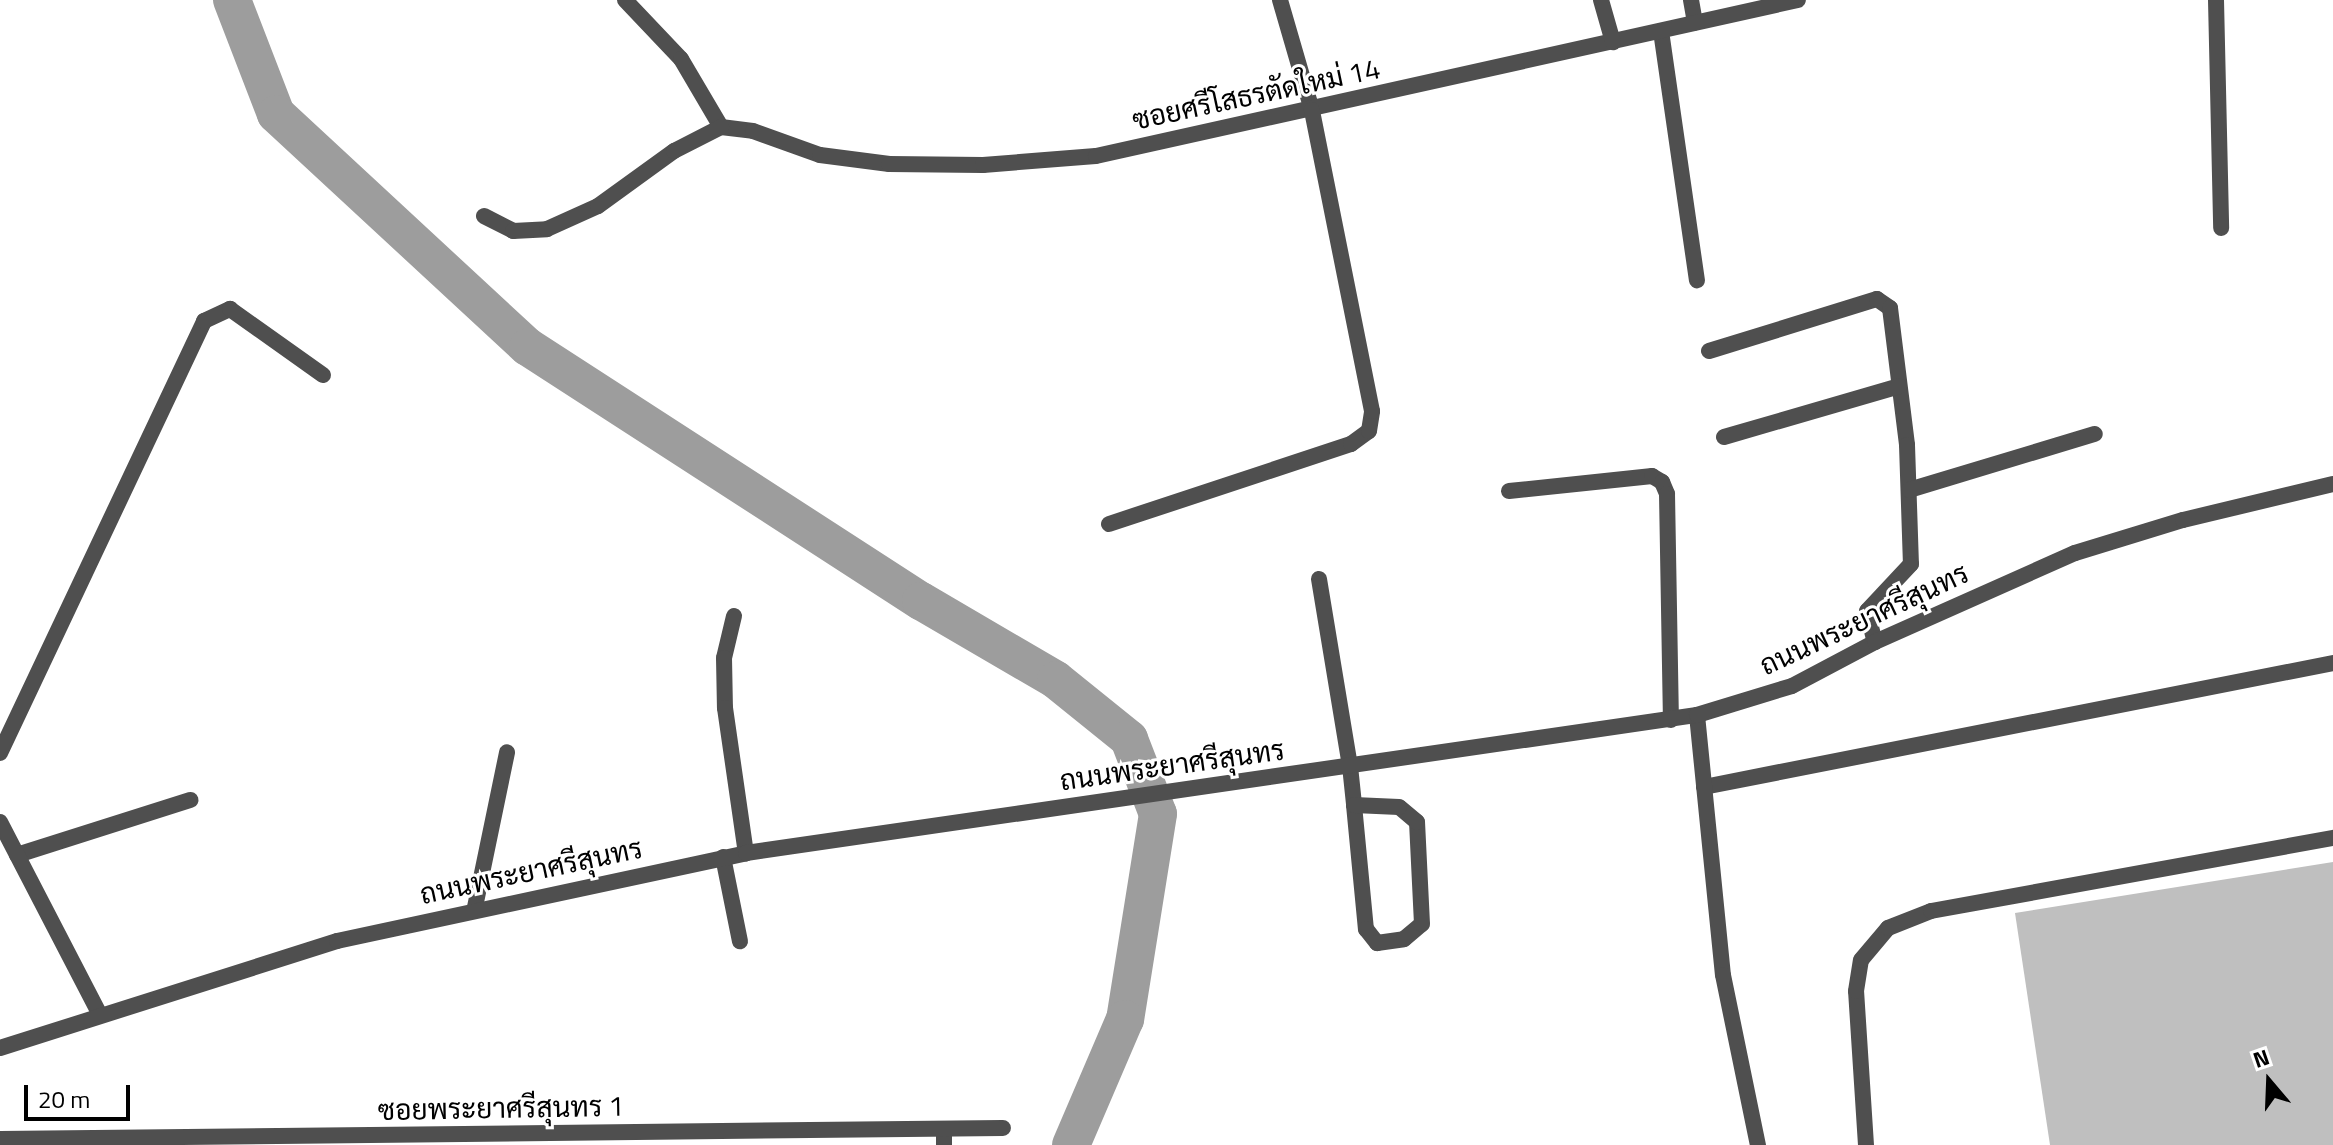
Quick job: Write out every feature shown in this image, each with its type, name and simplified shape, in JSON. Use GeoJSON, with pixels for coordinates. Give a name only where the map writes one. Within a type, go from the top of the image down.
{"type":"FeatureCollection","features":[{"type":"Feature","properties":{"kind":"street"},"geometry":{"type":"LineString","coordinates":[[484,216],[513,231],[547,229],[598,206],[674,151],[721,127],[681,59],[625,0]]}},
{"type":"Feature","properties":{"kind":"street"},"geometry":{"type":"LineString","coordinates":[[1109,524],[1351,444],[1369,431],[1372,411],[1312,110],[1280,0]]}},
{"type":"Feature","properties":{"kind":"street"},"geometry":{"type":"LineString","coordinates":[[1601,0],[1613,42]]}},
{"type":"Feature","properties":{"kind":"street"},"geometry":{"type":"LineString","coordinates":[[1691,0],[1695,23]]}},
{"type":"Feature","properties":{"kind":"street","name":"ซอยศรีโสธรตัดใหม่ 14"},"geometry":{"type":"LineString","coordinates":[[721,127],[753,131],[820,155],[889,164],[983,165],[1096,156],[1798,0]]}},
{"type":"Feature","properties":{"kind":"street"},"geometry":{"type":"LineString","coordinates":[[2216,0],[2221,228]]}},
{"type":"Feature","properties":{"kind":"street"},"geometry":{"type":"LineString","coordinates":[[1661,31],[1697,280]]}},
{"type":"Feature","properties":{"kind":"street"},"geometry":{"type":"LineString","coordinates":[[1709,351],[1884,299],[1890,308],[1909,490],[1911,564],[1867,611],[1875,642]]}},
{"type":"Feature","properties":{"kind":"street"},"geometry":{"type":"LineString","coordinates":[[0,753],[204,321],[230,309],[323,375]]}},
{"type":"Feature","properties":{"kind":"street"},"geometry":{"type":"LineString","coordinates":[[1724,437],[1899,386]]}},
{"type":"Feature","properties":{"kind":"street"},"geometry":{"type":"LineString","coordinates":[[1909,490],[2095,434]]}},
{"type":"Feature","properties":{"kind":"street"},"geometry":{"type":"LineString","coordinates":[[1509,491],[1652,476],[1662,482],[1667,494],[1671,720]]}},
{"type":"Feature","properties":{"kind":"street","name":"ถนนพระยาศรีสุนทร"},"geometry":{"type":"LineString","coordinates":[[0,1048],[99,1013],[337,941],[475,907],[723,857],[1697,715],[1792,686],[1875,642],[2075,553],[2183,520],[2333,484]]}},
{"type":"Feature","properties":{"kind":"street"},"geometry":{"type":"LineString","coordinates":[[1319,579],[1350,766],[1354,805],[1368,936],[1377,943],[1404,939],[1422,924],[1417,822],[1399,807],[1354,805]]}},
{"type":"Feature","properties":{"kind":"street"},"geometry":{"type":"LineString","coordinates":[[734,616],[724,658],[725,708],[746,853]]}},
{"type":"Feature","properties":{"kind":"street"},"geometry":{"type":"LineString","coordinates":[[1704,787],[2333,663]]}},
{"type":"Feature","properties":{"kind":"street"},"geometry":{"type":"LineString","coordinates":[[1697,715],[1723,975],[1758,1145]]}},
{"type":"Feature","properties":{"kind":"street"},"geometry":{"type":"LineString","coordinates":[[475,907],[507,752]]}},
{"type":"Feature","properties":{"kind":"street"},"geometry":{"type":"LineString","coordinates":[[17,855],[190,800]]}},
{"type":"Feature","properties":{"kind":"street"},"geometry":{"type":"LineString","coordinates":[[0,822],[4,840],[17,855],[99,1013]]}},
{"type":"Feature","properties":{"kind":"street"},"geometry":{"type":"LineString","coordinates":[[1866,1145],[1856,991],[1861,960],[1888,928],[1931,911],[2333,838]]}},
{"type":"Feature","properties":{"kind":"street"},"geometry":{"type":"LineString","coordinates":[[723,857],[740,941]]}},
{"type":"Feature","properties":{"kind":"street","name":"ซอยพระยาศรีสุนทร 1"},"geometry":{"type":"LineString","coordinates":[[0,1139],[944,1138],[1003,1128]]}},
{"type":"Feature","properties":{"kind":"building"},"geometry":{"type":"Polygon","coordinates":[[[2333,862],[2333,1145],[2050,1145],[2015,913],[2333,862]]]}},
{"type":"Feature","properties":{"kind":"waterway"},"geometry":{"type":"LineString","coordinates":[[232,0],[276,114],[528,347],[921,601],[1056,680],[1129,739],[1158,814],[1125,1019],[1071,1145]]}}]}
